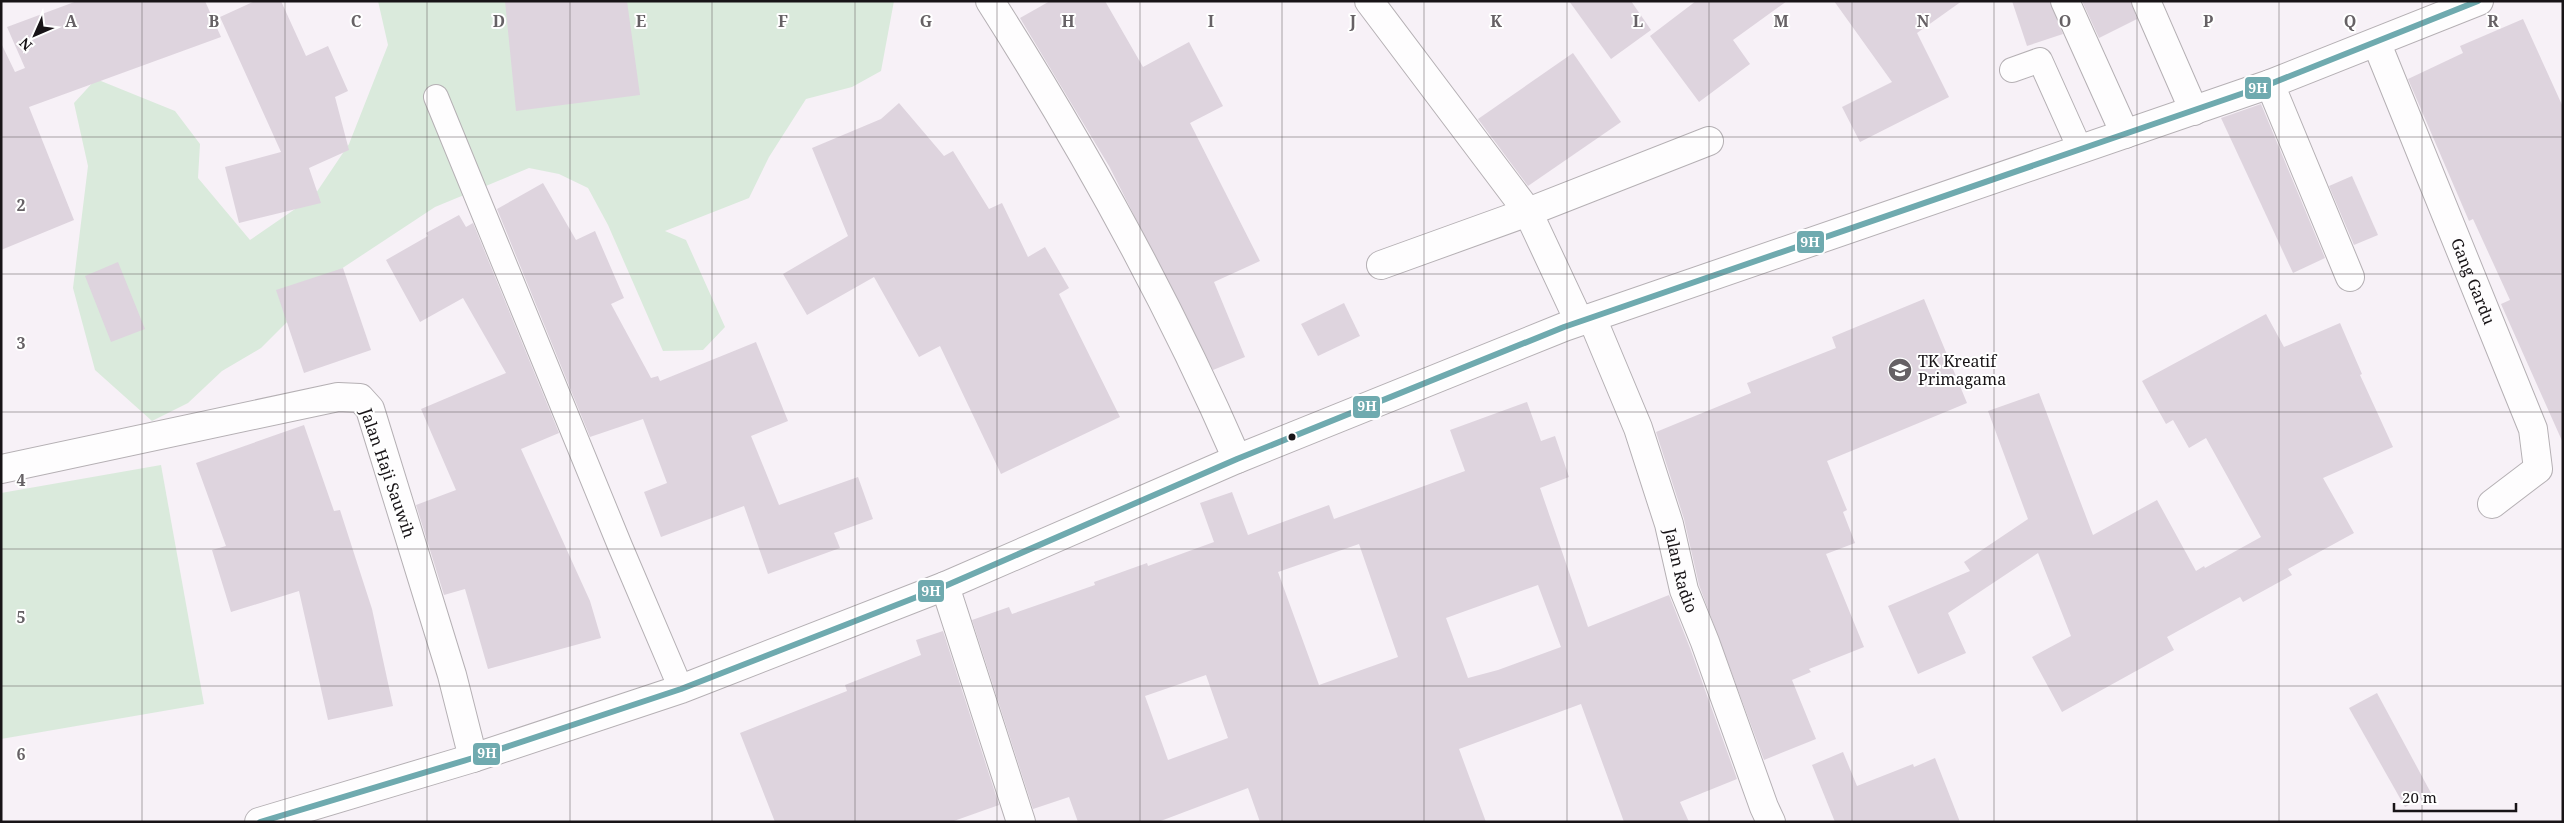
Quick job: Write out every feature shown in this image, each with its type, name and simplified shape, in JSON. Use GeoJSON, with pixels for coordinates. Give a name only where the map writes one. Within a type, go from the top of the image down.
{"type":"FeatureCollection","features":[{"type":"Feature","properties":{"kind":"street"},"geometry":{"type":"LineString","coordinates":[[990,1],[1046,90],[1156,288],[1232,447]]}},
{"type":"Feature","properties":{"kind":"street","name":"Jalan Radio"},"geometry":{"type":"LineString","coordinates":[[1369,1],[1528,212],[1641,437],[1669,524],[1684,590],[1705,642],[1764,807],[1772,822]]}},
{"type":"Feature","properties":{"kind":"street"},"geometry":{"type":"LineString","coordinates":[[2066,1],[2120,123]]}},
{"type":"Feature","properties":{"kind":"street"},"geometry":{"type":"LineString","coordinates":[[2146,1],[2190,102]]}},
{"type":"Feature","properties":{"kind":"street"},"geometry":{"type":"LineString","coordinates":[[259,822],[472,758],[681,689],[945,586],[1232,447],[1580,313],[2120,123],[2190,102],[2270,84],[2377,44],[2434,10],[2479,1]]}},
{"type":"Feature","properties":{"kind":"street","name":"Gang Gardu"},"geometry":{"type":"LineString","coordinates":[[2377,44],[2533,429],[2538,469],[2492,504]]}},
{"type":"Feature","properties":{"kind":"street"},"geometry":{"type":"LineString","coordinates":[[2270,84],[2350,277]]}},
{"type":"Feature","properties":{"kind":"street"},"geometry":{"type":"LineString","coordinates":[[1381,265],[1528,212],[1709,142]]}},
{"type":"Feature","properties":{"kind":"street","name":"Jalan Haji Sauwih"},"geometry":{"type":"LineString","coordinates":[[1,469],[338,397],[360,398],[370,409],[452,675],[465,721],[472,758]]}},
{"type":"Feature","properties":{"kind":"street"},"geometry":{"type":"LineString","coordinates":[[945,586],[1021,822]]}},
{"type":"Feature","properties":{"kind":"lane"},"geometry":{"type":"LineString","coordinates":[[2012,70],[2040,60],[2075,138]]}},
{"type":"Feature","properties":{"kind":"lane"},"geometry":{"type":"LineString","coordinates":[[436,97],[620,546],[681,689]]}},
{"type":"Feature","properties":{"kind":"green space"},"geometry":{"type":"Polygon","coordinates":[[[378,1],[894,1],[881,71],[852,87],[806,99],[769,157],[749,198],[665,231],[686,240],[725,327],[703,350],[663,351],[608,225],[588,188],[559,174],[529,168],[435,207],[338,271],[261,348],[222,371],[188,403],[152,421],[95,370],[73,288],[88,166],[74,103],[96,79],[175,111],[200,144],[198,178],[250,240],[314,196],[349,144],[388,45],[378,1]]]}},
{"type":"Feature","properties":{"kind":"green space"},"geometry":{"type":"Polygon","coordinates":[[[161,465],[204,704],[1,739],[1,493],[161,465]]]}},
{"type":"Feature","properties":{"kind":"building"},"geometry":{"type":"Polygon","coordinates":[[[77,1],[205,1],[221,37],[29,107],[74,220],[1,250],[1,43],[15,72],[25,68],[7,27],[77,1]]]}},
{"type":"Feature","properties":{"kind":"building"},"geometry":{"type":"Polygon","coordinates":[[[255,1],[281,1],[306,56],[328,46],[348,91],[335,97],[349,150],[309,168],[321,203],[239,223],[225,167],[281,152],[220,17],[255,1]]]}},
{"type":"Feature","properties":{"kind":"building"},"geometry":{"type":"Polygon","coordinates":[[[505,1],[627,1],[640,95],[516,111],[505,1]]]}},
{"type":"Feature","properties":{"kind":"building"},"geometry":{"type":"Polygon","coordinates":[[[1050,1],[1105,1],[1143,67],[1189,42],[1223,106],[1190,123],[1260,261],[1214,282],[1245,357],[1213,370],[1109,166],[1020,18],[1050,1]]]}},
{"type":"Feature","properties":{"kind":"building"},"geometry":{"type":"Polygon","coordinates":[[[1569,1],[1631,1],[1651,30],[1611,59],[1569,1]]]}},
{"type":"Feature","properties":{"kind":"building"},"geometry":{"type":"Polygon","coordinates":[[[1696,1],[1787,1],[1733,40],[1750,64],[1699,102],[1650,36],[1696,1]]]}},
{"type":"Feature","properties":{"kind":"building"},"geometry":{"type":"Polygon","coordinates":[[[1834,1],[1962,1],[1917,33],[1949,97],[1860,142],[1842,107],[1892,82],[1834,1]]]}},
{"type":"Feature","properties":{"kind":"building"},"geometry":{"type":"Polygon","coordinates":[[[2012,1],[2050,1],[2063,34],[2027,46],[2012,1]]]}},
{"type":"Feature","properties":{"kind":"building"},"geometry":{"type":"Polygon","coordinates":[[[2082,1],[2131,1],[2137,19],[2099,38],[2082,1]]]}},
{"type":"Feature","properties":{"kind":"building"},"geometry":{"type":"Polygon","coordinates":[[[2523,19],[2563,107],[2563,443],[2501,304],[2510,300],[2473,219],[2469,221],[2408,79],[2463,53],[2460,46],[2523,19]]]}},
{"type":"Feature","properties":{"kind":"building"},"geometry":{"type":"Polygon","coordinates":[[[1573,53],[1621,122],[1528,186],[1478,119],[1573,53]]]}},
{"type":"Feature","properties":{"kind":"building"},"geometry":{"type":"Polygon","coordinates":[[[899,103],[944,156],[953,151],[989,209],[1002,203],[1028,257],[1045,247],[1069,288],[1059,294],[1120,417],[1001,474],[940,346],[919,357],[874,277],[807,315],[783,274],[848,236],[812,148],[881,119],[899,103]]]}},
{"type":"Feature","properties":{"kind":"building"},"geometry":{"type":"Polygon","coordinates":[[[2261,104],[2325,258],[2293,273],[2221,118],[2261,104]]]}},
{"type":"Feature","properties":{"kind":"building"},"geometry":{"type":"Polygon","coordinates":[[[2352,176],[2378,235],[2354,245],[2329,186],[2352,176]]]}},
{"type":"Feature","properties":{"kind":"building"},"geometry":{"type":"Polygon","coordinates":[[[543,183],[576,240],[595,231],[624,298],[611,304],[651,378],[658,376],[660,381],[756,342],[788,421],[751,436],[779,505],[858,477],[873,519],[834,533],[840,548],[768,574],[744,506],[661,537],[644,492],[667,483],[643,419],[590,437],[497,209],[543,183]]]}},
{"type":"Feature","properties":{"kind":"building"},"geometry":{"type":"Polygon","coordinates":[[[459,215],[466,227],[473,223],[559,433],[521,449],[590,601],[601,638],[488,669],[465,589],[444,595],[416,505],[456,490],[421,409],[506,373],[463,298],[420,322],[386,260],[428,236],[426,233],[459,215]]]}},
{"type":"Feature","properties":{"kind":"building"},"geometry":{"type":"Polygon","coordinates":[[[118,262],[145,329],[111,342],[85,276],[118,262]]]}},
{"type":"Feature","properties":{"kind":"building"},"geometry":{"type":"Polygon","coordinates":[[[343,268],[371,350],[304,373],[276,290],[343,268]]]}},
{"type":"Feature","properties":{"kind":"building"},"geometry":{"type":"Polygon","coordinates":[[[1924,299],[1967,403],[1827,461],[1847,510],[1843,512],[1855,543],[1826,554],[1864,647],[1809,669],[1811,672],[1792,680],[1816,739],[1764,760],[1699,585],[1684,519],[1656,432],[1751,393],[1747,383],[1836,348],[1832,337],[1924,299]]]}},
{"type":"Feature","properties":{"kind":"building"},"geometry":{"type":"Polygon","coordinates":[[[1344,303],[1360,336],[1318,356],[1301,324],[1344,303]]]}},
{"type":"Feature","properties":{"kind":"building"},"geometry":{"type":"Polygon","coordinates":[[[2266,314],[2284,347],[2340,323],[2362,374],[2360,375],[2393,447],[2323,478],[2354,533],[2288,569],[2292,575],[2243,602],[2240,597],[2167,637],[2174,650],[2062,712],[2032,657],[2071,636],[2038,553],[1948,613],[1966,653],[1918,674],[1888,606],[1970,571],[1964,562],[2028,519],[1988,411],[2039,393],[2093,535],[2157,500],[2196,571],[2204,566],[2205,568],[2261,537],[2206,438],[2189,448],[2173,420],[2166,424],[2142,381],[2266,314]]]}},
{"type":"Feature","properties":{"kind":"building"},"geometry":{"type":"Polygon","coordinates":[[[1527,402],[1541,441],[1555,436],[1569,477],[1540,488],[1588,627],[1669,595],[1737,779],[1680,802],[1689,822],[1624,822],[1581,704],[1459,749],[1486,822],[1260,822],[1248,788],[1158,822],[1078,822],[1069,797],[1033,809],[972,620],[1009,607],[1012,614],[1095,585],[1094,582],[1147,563],[1148,566],[1214,542],[1200,503],[1232,492],[1248,535],[1329,505],[1334,519],[1465,471],[1450,430],[1527,402]],[[1359,544],[1278,572],[1319,685],[1398,657],[1359,544]],[[1538,585],[1446,618],[1468,678],[1498,670],[1561,647],[1538,585]],[[1206,675],[1145,696],[1168,760],[1228,738],[1206,675]]]}},
{"type":"Feature","properties":{"kind":"building"},"geometry":{"type":"Polygon","coordinates":[[[304,425],[334,511],[340,510],[372,609],[393,706],[328,720],[299,591],[231,612],[212,550],[226,546],[196,463],[304,425]]]}},
{"type":"Feature","properties":{"kind":"building"},"geometry":{"type":"Polygon","coordinates":[[[943,631],[999,805],[951,822],[775,822],[740,733],[847,691],[845,685],[921,655],[916,640],[943,631]]]}},
{"type":"Feature","properties":{"kind":"building"},"geometry":{"type":"Polygon","coordinates":[[[2377,693],[2431,793],[2405,807],[2349,708],[2377,693]]]}},
{"type":"Feature","properties":{"kind":"building"},"geometry":{"type":"Polygon","coordinates":[[[1843,752],[1857,786],[1913,764],[1914,767],[1935,758],[1960,822],[1835,822],[1812,765],[1843,752]]]}},
{"type":"Feature","properties":{"kind":"transit line","name":"9H"},"geometry":{"type":"LineString","coordinates":[[260,822],[473,758],[681,689],[945,586],[1237,459],[1564,327],[2270,84],[2478,1]]}},
{"type":"Feature","properties":{"kind":"place","name":"TK Kreatif Primagama"},"geometry":{"type":"Point","coordinates":[1900,370]}}]}
